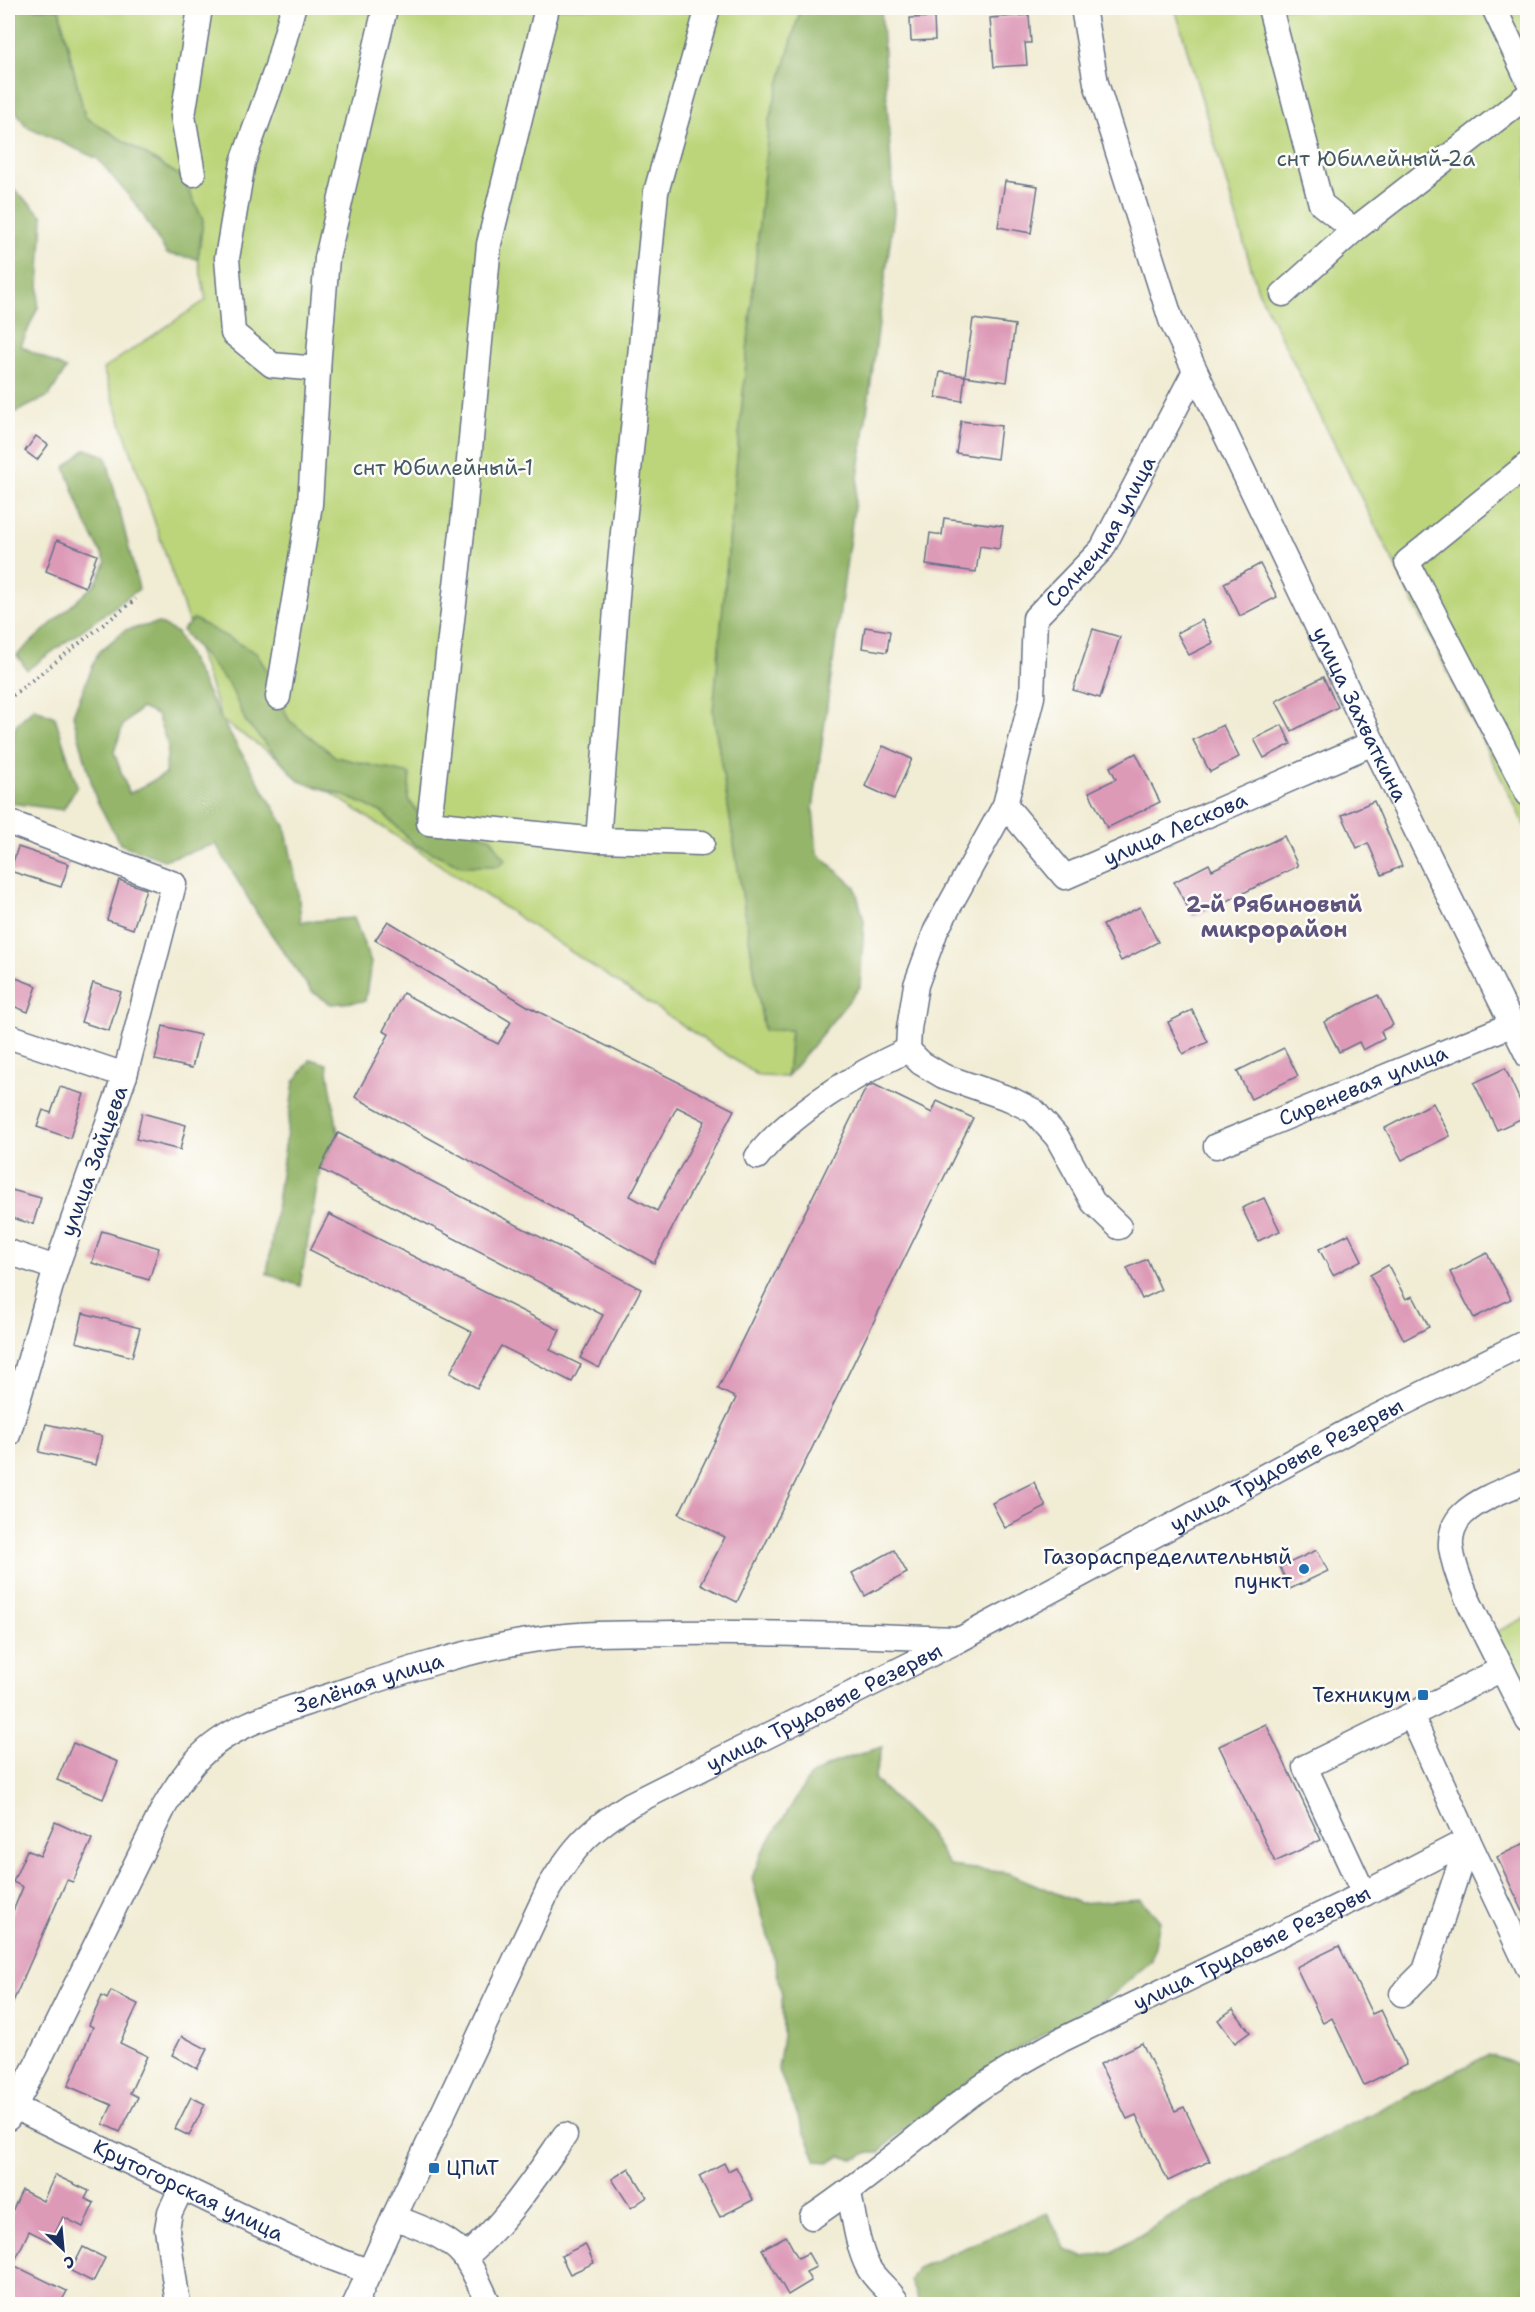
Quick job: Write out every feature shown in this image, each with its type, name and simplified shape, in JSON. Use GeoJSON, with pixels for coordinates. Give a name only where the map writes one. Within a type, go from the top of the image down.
{"type":"FeatureCollection","features":[{"type":"Feature","properties":{"kind":"street"},"geometry":{"type":"LineString","coordinates":[[193,174],[183,116],[200,8]]}},
{"type":"Feature","properties":{"kind":"street"},"geometry":{"type":"LineString","coordinates":[[293,8],[276,70],[243,162],[228,258],[233,333],[272,364],[318,369]]}},
{"type":"Feature","properties":{"kind":"street"},"geometry":{"type":"LineString","coordinates":[[278,697],[310,504],[327,258],[386,8]]}},
{"type":"Feature","properties":{"kind":"street"},"geometry":{"type":"LineString","coordinates":[[547,8],[489,244],[464,515],[429,823],[598,840],[702,843]]}},
{"type":"Feature","properties":{"kind":"street"},"geometry":{"type":"LineString","coordinates":[[598,840],[619,572],[656,192],[708,8]]}},
{"type":"Feature","properties":{"kind":"street"},"geometry":{"type":"LineString","coordinates":[[1083,8],[1099,94],[1171,320],[1195,371]]}},
{"type":"Feature","properties":{"kind":"street"},"geometry":{"type":"LineString","coordinates":[[1270,8],[1321,204],[1354,230]]}},
{"type":"Feature","properties":{"kind":"street"},"geometry":{"type":"LineString","coordinates":[[1494,8],[1527,80]]}},
{"type":"Feature","properties":{"kind":"street"},"geometry":{"type":"LineString","coordinates":[[1283,294],[1354,230],[1527,95]]}},
{"type":"Feature","properties":{"kind":"street","name":"улица Захваткина"},"geometry":{"type":"LineString","coordinates":[[1195,371],[1373,743],[1527,1056]]}},
{"type":"Feature","properties":{"kind":"street","name":"Солнечная улица"},"geometry":{"type":"LineString","coordinates":[[908,1050],[916,986],[936,930],[1005,805],[1032,697],[1035,618],[1102,549],[1195,371]]}},
{"type":"Feature","properties":{"kind":"street"},"geometry":{"type":"LineString","coordinates":[[1527,464],[1407,562],[1527,793]]}},
{"type":"Feature","properties":{"kind":"street","name":"улица Лескова"},"geometry":{"type":"LineString","coordinates":[[1005,805],[1065,877],[1373,743]]}},
{"type":"Feature","properties":{"kind":"street","name":"улица Зайцева"},"geometry":{"type":"LineString","coordinates":[[8,822],[174,884],[125,1075],[56,1268],[8,1435]]}},
{"type":"Feature","properties":{"kind":"street","name":"Сиреневая улица"},"geometry":{"type":"LineString","coordinates":[[1216,1146],[1511,1025]]}},
{"type":"Feature","properties":{"kind":"street"},"geometry":{"type":"LineString","coordinates":[[8,1035],[125,1075]]}},
{"type":"Feature","properties":{"kind":"street"},"geometry":{"type":"LineString","coordinates":[[757,1157],[770,1140],[786,1126],[856,1077],[908,1050],[921,1063],[943,1076],[1010,1099],[1034,1111],[1052,1130],[1093,1202],[1119,1227]]}},
{"type":"Feature","properties":{"kind":"street"},"geometry":{"type":"LineString","coordinates":[[8,1252],[56,1268]]}},
{"type":"Feature","properties":{"kind":"street","name":"улица Трудовые Резервы"},"geometry":{"type":"LineString","coordinates":[[355,2304],[549,1888],[562,1866],[588,1834],[631,1804],[959,1640],[1356,1427],[1527,1341]]}},
{"type":"Feature","properties":{"kind":"street"},"geometry":{"type":"LineString","coordinates":[[1525,1710],[1502,1669],[1456,1569],[1451,1546],[1454,1525],[1462,1514],[1474,1505],[1527,1480]]}},
{"type":"Feature","properties":{"kind":"street","name":"Зелёная улица"},"geometry":{"type":"LineString","coordinates":[[9,2110],[37,2064],[179,1782],[196,1760],[240,1729],[271,1716],[419,1666],[535,1639],[586,1635],[754,1633],[959,1640]]}},
{"type":"Feature","properties":{"kind":"street"},"geometry":{"type":"LineString","coordinates":[[1364,1894],[1305,1767],[1502,1669]]}},
{"type":"Feature","properties":{"kind":"street"},"geometry":{"type":"LineString","coordinates":[[1411,1715],[1527,1967]]}},
{"type":"Feature","properties":{"kind":"street"},"geometry":{"type":"LineString","coordinates":[[1402,1994],[1425,1971],[1431,1959],[1468,1840]]}},
{"type":"Feature","properties":{"kind":"street","name":"улица Трудовые Резервы"},"geometry":{"type":"LineString","coordinates":[[812,2217],[849,2193],[975,2091],[1017,2065],[1061,2040],[1364,1894],[1468,1840]]}},
{"type":"Feature","properties":{"kind":"street","name":"Крутогорская улица"},"geometry":{"type":"LineString","coordinates":[[9,2110],[327,2256],[370,2272]]}},
{"type":"Feature","properties":{"kind":"street"},"geometry":{"type":"LineString","coordinates":[[465,2257],[510,2213],[565,2135]]}},
{"type":"Feature","properties":{"kind":"street"},"geometry":{"type":"LineString","coordinates":[[178,2304],[167,2229],[170,2212],[181,2188]]}},
{"type":"Feature","properties":{"kind":"street"},"geometry":{"type":"LineString","coordinates":[[849,2193],[867,2266],[893,2295],[898,2304]]}},
{"type":"Feature","properties":{"kind":"street"},"geometry":{"type":"LineString","coordinates":[[394,2217],[450,2243],[465,2257],[489,2304]]}},
{"type":"Feature","properties":{"kind":"path"},"geometry":{"type":"LineString","coordinates":[[8,699],[136,599]]}},
{"type":"Feature","properties":{"kind":"green space"},"geometry":{"type":"Polygon","coordinates":[[[8,8],[59,9],[85,117],[182,177],[203,220],[198,259],[167,254],[138,207],[98,159],[26,126],[8,99],[8,8]]]}},
{"type":"Feature","properties":{"kind":"green space","name":"снт Юбилейный-1"},"geometry":{"type":"Polygon","coordinates":[[[34,8],[801,8],[769,120],[713,712],[764,1031],[791,1029],[787,1077],[759,1076],[222,721],[103,369],[206,300],[198,259],[203,220],[182,177],[85,117],[59,9],[34,8]]]}},
{"type":"Feature","properties":{"kind":"green space"},"geometry":{"type":"Polygon","coordinates":[[[801,8],[881,8],[894,213],[813,809],[817,853],[855,887],[864,921],[860,987],[787,1077],[791,1030],[764,1031],[713,712],[769,120],[801,8]]]}},
{"type":"Feature","properties":{"kind":"green space","name":"снт Юбилейный-2а"},"geometry":{"type":"Polygon","coordinates":[[[1175,8],[1527,8],[1527,830],[1258,291],[1175,8]]]}},
{"type":"Feature","properties":{"kind":"green space"},"geometry":{"type":"Polygon","coordinates":[[[8,184],[43,216],[38,307],[21,346],[66,369],[49,396],[8,416],[8,184]]]}},
{"type":"Feature","properties":{"kind":"green space"},"geometry":{"type":"Polygon","coordinates":[[[86,449],[106,456],[139,589],[27,670],[17,655],[96,583],[106,562],[86,524],[65,467],[86,449]]]}},
{"type":"Feature","properties":{"kind":"green space"},"geometry":{"type":"Polygon","coordinates":[[[194,619],[256,653],[269,673],[289,720],[336,757],[410,774],[408,799],[419,814],[491,838],[505,860],[499,866],[462,866],[415,845],[383,813],[345,796],[299,781],[246,722],[230,686],[182,630],[194,619]]]}},
{"type":"Feature","properties":{"kind":"green space"},"geometry":{"type":"Polygon","coordinates":[[[159,623],[177,633],[222,721],[285,826],[298,890],[301,922],[354,918],[371,963],[365,1001],[331,1004],[311,991],[258,915],[216,844],[164,860],[120,844],[96,799],[73,715],[98,653],[125,630],[159,623]],[[141,708],[123,725],[114,752],[129,794],[165,774],[168,746],[157,715],[141,708]]]}},
{"type":"Feature","properties":{"kind":"green space"},"geometry":{"type":"Polygon","coordinates":[[[34,708],[55,717],[77,786],[63,810],[11,803],[8,761],[16,725],[34,708]]]}},
{"type":"Feature","properties":{"kind":"green space"},"geometry":{"type":"Polygon","coordinates":[[[311,1059],[327,1064],[338,1133],[320,1169],[300,1286],[267,1274],[294,1082],[311,1059]]]}},
{"type":"Feature","properties":{"kind":"green space"},"geometry":{"type":"Polygon","coordinates":[[[1527,1617],[1527,1692],[1524,1694],[1494,1633],[1527,1617]]]}},
{"type":"Feature","properties":{"kind":"green space"},"geometry":{"type":"Polygon","coordinates":[[[882,1747],[874,1779],[929,1833],[949,1866],[1008,1873],[1079,1903],[1141,1899],[1160,1921],[1152,1960],[1111,1996],[1035,2039],[967,2083],[894,2137],[879,2153],[866,2153],[854,2159],[841,2156],[829,2162],[817,2161],[778,2069],[783,2036],[782,1996],[752,1878],[761,1854],[810,1776],[836,1762],[882,1747]]]}},
{"type":"Feature","properties":{"kind":"green space"},"geometry":{"type":"Polygon","coordinates":[[[1488,2055],[1512,2062],[1527,2071],[1527,2304],[920,2304],[910,2280],[917,2268],[1047,2213],[1066,2250],[1084,2257],[1111,2253],[1185,2208],[1488,2055]]]}},
{"type":"Feature","properties":{"kind":"building"},"geometry":{"type":"Polygon","coordinates":[[[1029,15],[1031,43],[1025,43],[1027,65],[994,67],[990,18],[1029,15]]]}},
{"type":"Feature","properties":{"kind":"building"},"geometry":{"type":"Polygon","coordinates":[[[934,17],[935,40],[911,41],[910,18],[934,17]]]}},
{"type":"Feature","properties":{"kind":"building"},"geometry":{"type":"Polygon","coordinates":[[[1005,181],[1038,186],[1031,233],[998,227],[1005,181]]]}},
{"type":"Feature","properties":{"kind":"building"},"geometry":{"type":"Polygon","coordinates":[[[973,319],[1015,325],[1007,382],[965,376],[973,319]]]}},
{"type":"Feature","properties":{"kind":"building"},"geometry":{"type":"Polygon","coordinates":[[[940,372],[965,376],[962,401],[936,397],[940,372]]]}},
{"type":"Feature","properties":{"kind":"building"},"geometry":{"type":"Polygon","coordinates":[[[961,421],[1001,426],[997,459],[956,453],[961,421]]]}},
{"type":"Feature","properties":{"kind":"building"},"geometry":{"type":"Polygon","coordinates":[[[36,436],[48,445],[37,460],[25,451],[36,436]]]}},
{"type":"Feature","properties":{"kind":"building"},"geometry":{"type":"Polygon","coordinates":[[[944,518],[1003,526],[999,549],[980,546],[976,572],[926,565],[930,533],[942,535],[944,518]]]}},
{"type":"Feature","properties":{"kind":"building"},"geometry":{"type":"Polygon","coordinates":[[[57,540],[97,555],[85,587],[46,571],[57,540]]]}},
{"type":"Feature","properties":{"kind":"building"},"geometry":{"type":"Polygon","coordinates":[[[1260,564],[1277,597],[1240,616],[1224,583],[1260,564]]]}},
{"type":"Feature","properties":{"kind":"building"},"geometry":{"type":"Polygon","coordinates":[[[1202,620],[1213,643],[1189,655],[1177,633],[1202,620]]]}},
{"type":"Feature","properties":{"kind":"building"},"geometry":{"type":"Polygon","coordinates":[[[865,627],[890,631],[887,652],[862,648],[865,627]]]}},
{"type":"Feature","properties":{"kind":"building"},"geometry":{"type":"Polygon","coordinates":[[[1093,629],[1120,637],[1100,698],[1073,690],[1093,629]]]}},
{"type":"Feature","properties":{"kind":"building"},"geometry":{"type":"Polygon","coordinates":[[[1323,677],[1338,707],[1292,731],[1276,701],[1323,677]]]}},
{"type":"Feature","properties":{"kind":"building"},"geometry":{"type":"Polygon","coordinates":[[[1223,725],[1239,757],[1210,772],[1193,740],[1223,725]]]}},
{"type":"Feature","properties":{"kind":"building"},"geometry":{"type":"Polygon","coordinates":[[[1282,725],[1291,744],[1264,758],[1254,739],[1282,725]]]}},
{"type":"Feature","properties":{"kind":"building"},"geometry":{"type":"Polygon","coordinates":[[[883,746],[912,759],[894,799],[865,786],[883,746]]]}},
{"type":"Feature","properties":{"kind":"building"},"geometry":{"type":"Polygon","coordinates":[[[1136,753],[1160,802],[1107,828],[1089,792],[1116,779],[1110,767],[1136,753]]]}},
{"type":"Feature","properties":{"kind":"building"},"geometry":{"type":"Polygon","coordinates":[[[1374,801],[1402,866],[1382,875],[1368,843],[1357,848],[1342,815],[1374,801]]]}},
{"type":"Feature","properties":{"kind":"building"},"geometry":{"type":"Polygon","coordinates":[[[1284,836],[1298,866],[1193,918],[1174,882],[1209,864],[1212,870],[1284,836]]]}},
{"type":"Feature","properties":{"kind":"building"},"geometry":{"type":"Polygon","coordinates":[[[18,847],[69,864],[61,887],[10,871],[18,847]]]}},
{"type":"Feature","properties":{"kind":"building"},"geometry":{"type":"Polygon","coordinates":[[[119,880],[146,889],[133,929],[107,920],[119,880]]]}},
{"type":"Feature","properties":{"kind":"building"},"geometry":{"type":"Polygon","coordinates":[[[1140,907],[1158,942],[1121,961],[1103,925],[1140,907]]]}},
{"type":"Feature","properties":{"kind":"building"},"geometry":{"type":"Polygon","coordinates":[[[388,921],[529,1007],[734,1110],[654,1263],[355,1097],[389,1034],[383,1031],[403,993],[498,1044],[511,1022],[375,940],[388,921]],[[677,1107],[630,1196],[657,1211],[705,1121],[677,1107]]]}},
{"type":"Feature","properties":{"kind":"building"},"geometry":{"type":"Polygon","coordinates":[[[8,975],[37,986],[28,1012],[8,1004],[8,975]]]}},
{"type":"Feature","properties":{"kind":"building"},"geometry":{"type":"Polygon","coordinates":[[[93,983],[121,992],[109,1031],[81,1022],[93,983]]]}},
{"type":"Feature","properties":{"kind":"building"},"geometry":{"type":"Polygon","coordinates":[[[1378,995],[1393,1025],[1381,1031],[1384,1039],[1363,1050],[1359,1042],[1339,1052],[1324,1022],[1378,995]]]}},
{"type":"Feature","properties":{"kind":"building"},"geometry":{"type":"Polygon","coordinates":[[[1192,1010],[1208,1042],[1183,1054],[1168,1022],[1192,1010]]]}},
{"type":"Feature","properties":{"kind":"building"},"geometry":{"type":"Polygon","coordinates":[[[163,1026],[200,1035],[192,1068],[155,1060],[163,1026]]]}},
{"type":"Feature","properties":{"kind":"building"},"geometry":{"type":"Polygon","coordinates":[[[1284,1048],[1298,1076],[1251,1099],[1237,1071],[1284,1048]]]}},
{"type":"Feature","properties":{"kind":"building"},"geometry":{"type":"Polygon","coordinates":[[[1505,1068],[1527,1116],[1497,1130],[1474,1083],[1505,1068]]]}},
{"type":"Feature","properties":{"kind":"building"},"geometry":{"type":"Polygon","coordinates":[[[873,1084],[932,1113],[937,1101],[973,1118],[737,1602],[701,1584],[725,1537],[679,1514],[736,1398],[718,1389],[866,1088],[873,1084]]]}},
{"type":"Feature","properties":{"kind":"building"},"geometry":{"type":"Polygon","coordinates":[[[60,1087],[84,1094],[70,1138],[37,1127],[43,1110],[51,1113],[60,1087]]]}},
{"type":"Feature","properties":{"kind":"building"},"geometry":{"type":"Polygon","coordinates":[[[1433,1103],[1450,1136],[1402,1160],[1385,1128],[1433,1103]]]}},
{"type":"Feature","properties":{"kind":"building"},"geometry":{"type":"Polygon","coordinates":[[[142,1113],[186,1125],[180,1150],[136,1139],[142,1113]]]}},
{"type":"Feature","properties":{"kind":"building"},"geometry":{"type":"Polygon","coordinates":[[[338,1133],[641,1289],[599,1368],[580,1358],[603,1315],[320,1169],[338,1133]]]}},
{"type":"Feature","properties":{"kind":"building"},"geometry":{"type":"Polygon","coordinates":[[[8,1189],[41,1198],[33,1224],[8,1217],[8,1189]]]}},
{"type":"Feature","properties":{"kind":"building"},"geometry":{"type":"Polygon","coordinates":[[[1264,1198],[1280,1231],[1258,1241],[1242,1208],[1264,1198]]]}},
{"type":"Feature","properties":{"kind":"building"},"geometry":{"type":"Polygon","coordinates":[[[329,1214],[560,1330],[550,1350],[581,1365],[572,1382],[501,1346],[477,1388],[450,1373],[472,1332],[310,1250],[329,1214]]]}},
{"type":"Feature","properties":{"kind":"building"},"geometry":{"type":"Polygon","coordinates":[[[102,1231],[159,1248],[149,1280],[92,1263],[102,1231]]]}},
{"type":"Feature","properties":{"kind":"building"},"geometry":{"type":"Polygon","coordinates":[[[1349,1234],[1362,1260],[1333,1275],[1319,1249],[1349,1234]]]}},
{"type":"Feature","properties":{"kind":"building"},"geometry":{"type":"Polygon","coordinates":[[[1487,1253],[1511,1299],[1474,1318],[1450,1272],[1487,1253]]]}},
{"type":"Feature","properties":{"kind":"building"},"geometry":{"type":"Polygon","coordinates":[[[1147,1259],[1161,1290],[1142,1299],[1127,1268],[1147,1259]]]}},
{"type":"Feature","properties":{"kind":"building"},"geometry":{"type":"Polygon","coordinates":[[[1388,1265],[1406,1299],[1413,1296],[1429,1327],[1404,1340],[1370,1275],[1388,1265]]]}},
{"type":"Feature","properties":{"kind":"building"},"geometry":{"type":"Polygon","coordinates":[[[83,1313],[140,1328],[132,1357],[76,1342],[83,1313]]]}},
{"type":"Feature","properties":{"kind":"building"},"geometry":{"type":"Polygon","coordinates":[[[46,1424],[102,1436],[96,1465],[39,1452],[46,1424]]]}},
{"type":"Feature","properties":{"kind":"building"},"geometry":{"type":"Polygon","coordinates":[[[1034,1482],[1046,1507],[1005,1528],[992,1503],[1034,1482]]]}},
{"type":"Feature","properties":{"kind":"building"},"geometry":{"type":"Polygon","coordinates":[[[894,1550],[907,1573],[865,1596],[852,1573],[894,1550]]]}},
{"type":"Feature","properties":{"kind":"building","name":"Газораспределительный пункт"},"geometry":{"type":"Polygon","coordinates":[[[1317,1550],[1328,1571],[1290,1589],[1280,1567],[1317,1550]]]}},
{"type":"Feature","properties":{"kind":"building"},"geometry":{"type":"Polygon","coordinates":[[[1266,1724],[1321,1840],[1275,1862],[1219,1746],[1266,1724]]]}},
{"type":"Feature","properties":{"kind":"building"},"geometry":{"type":"Polygon","coordinates":[[[73,1743],[118,1762],[103,1799],[57,1780],[73,1743]]]}},
{"type":"Feature","properties":{"kind":"building"},"geometry":{"type":"Polygon","coordinates":[[[55,1822],[92,1839],[73,1882],[67,1880],[8,2013],[8,1923],[23,1887],[13,1882],[27,1850],[40,1856],[55,1822]]]}},
{"type":"Feature","properties":{"kind":"building"},"geometry":{"type":"Polygon","coordinates":[[[1527,1842],[1527,1920],[1497,1857],[1527,1842]]]}},
{"type":"Feature","properties":{"kind":"building"},"geometry":{"type":"Polygon","coordinates":[[[1339,1946],[1372,2014],[1381,2010],[1407,2064],[1364,2085],[1332,2018],[1323,2023],[1296,1967],[1339,1946]]]}},
{"type":"Feature","properties":{"kind":"building"},"geometry":{"type":"Polygon","coordinates":[[[111,1991],[138,2004],[120,2043],[147,2056],[130,2093],[138,2097],[120,2132],[103,2124],[112,2105],[68,2086],[93,2027],[89,2025],[102,1996],[107,1999],[111,1991]]]}},
{"type":"Feature","properties":{"kind":"building"},"geometry":{"type":"Polygon","coordinates":[[[1233,2009],[1250,2032],[1235,2043],[1218,2020],[1233,2009]]]}},
{"type":"Feature","properties":{"kind":"building"},"geometry":{"type":"Polygon","coordinates":[[[182,2036],[207,2049],[197,2069],[172,2055],[182,2036]]]}},
{"type":"Feature","properties":{"kind":"building"},"geometry":{"type":"Polygon","coordinates":[[[1142,2043],[1175,2111],[1184,2107],[1210,2161],[1168,2181],[1136,2115],[1127,2119],[1100,2064],[1142,2043]]]}},
{"type":"Feature","properties":{"kind":"building"},"geometry":{"type":"Polygon","coordinates":[[[191,2097],[205,2104],[189,2136],[175,2129],[191,2097]]]}},
{"type":"Feature","properties":{"kind":"building"},"geometry":{"type":"Polygon","coordinates":[[[724,2163],[728,2171],[736,2167],[753,2200],[720,2217],[699,2176],[724,2163]]]}},
{"type":"Feature","properties":{"kind":"building"},"geometry":{"type":"Polygon","coordinates":[[[629,2168],[647,2197],[631,2208],[612,2179],[629,2168]]]}},
{"type":"Feature","properties":{"kind":"building"},"geometry":{"type":"Polygon","coordinates":[[[55,2175],[89,2191],[85,2199],[94,2203],[83,2227],[63,2217],[51,2242],[29,2231],[13,2265],[67,2291],[60,2304],[23,2304],[8,2297],[8,2220],[22,2190],[43,2201],[55,2175]]]}},
{"type":"Feature","properties":{"kind":"building"},"geometry":{"type":"Polygon","coordinates":[[[786,2236],[798,2258],[808,2253],[816,2267],[806,2272],[811,2281],[788,2295],[762,2249],[786,2236]]]}},
{"type":"Feature","properties":{"kind":"building"},"geometry":{"type":"Polygon","coordinates":[[[585,2244],[594,2263],[570,2274],[561,2256],[585,2244]]]}},
{"type":"Feature","properties":{"kind":"building"},"geometry":{"type":"Polygon","coordinates":[[[83,2247],[105,2258],[93,2282],[71,2271],[83,2247]]]}},
{"type":"Feature","properties":{"kind":"place","name":"Газораспределительный пункт"},"geometry":{"type":"Point","coordinates":[1304,1569]}},
{"type":"Feature","properties":{"kind":"place","name":"Техникум"},"geometry":{"type":"Point","coordinates":[1423,1695]}},
{"type":"Feature","properties":{"kind":"place","name":"ЦПиТ"},"geometry":{"type":"Point","coordinates":[434,2168]}},
{"type":"Feature","properties":{"kind":"district","name":"2-й Рябиновый микрорайон"},"geometry":{"type":"Point","coordinates":[1274,916]}}]}
